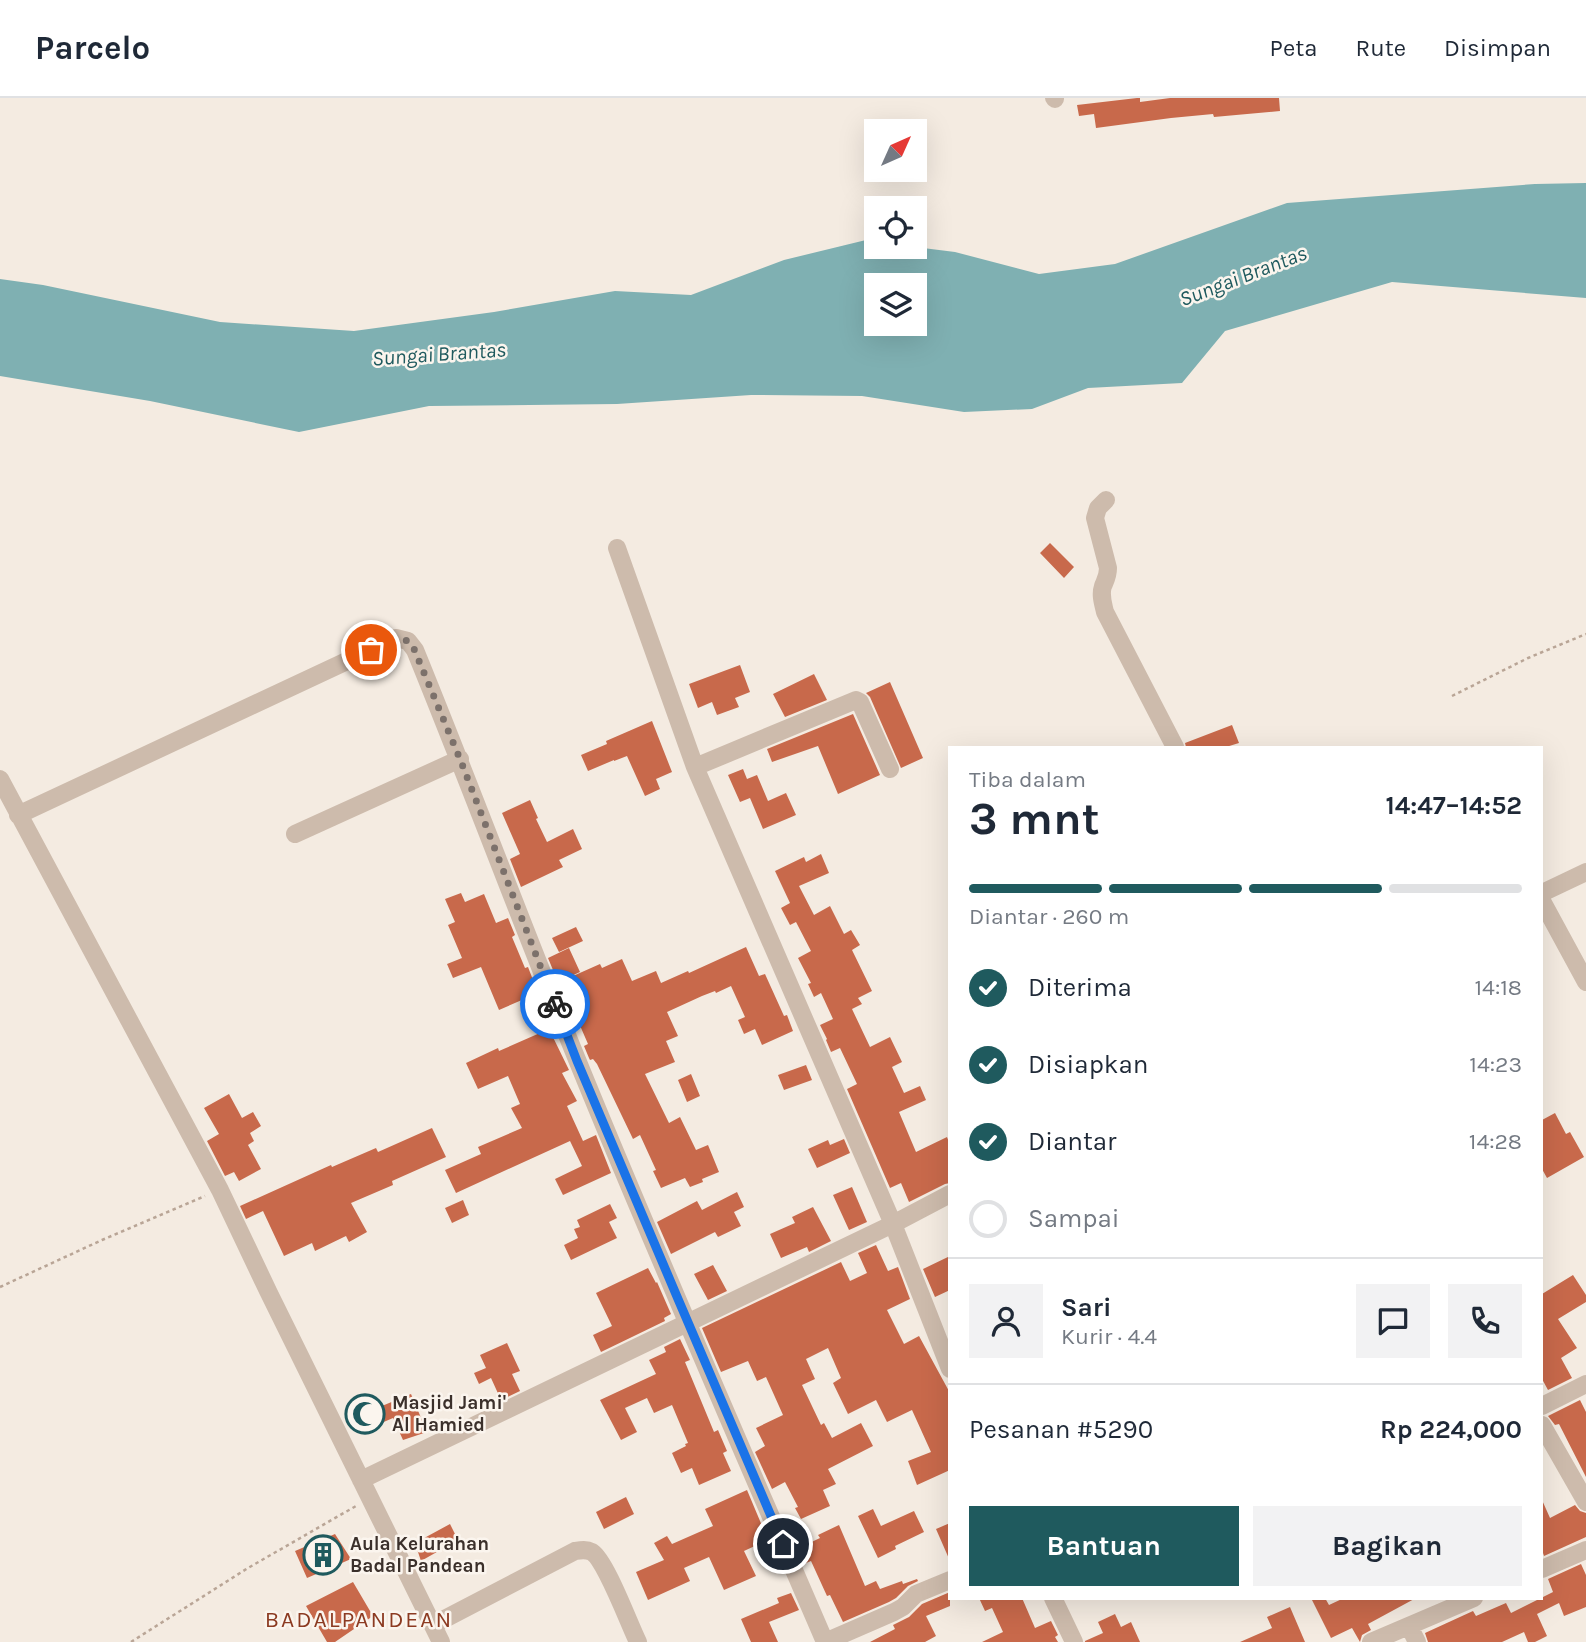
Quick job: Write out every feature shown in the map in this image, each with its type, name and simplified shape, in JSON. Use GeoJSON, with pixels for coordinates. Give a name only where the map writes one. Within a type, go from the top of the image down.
{"type":"FeatureCollection","features":[{"type":"Feature","properties":{"kind":"street"},"geometry":{"type":"LineString","coordinates":[[1106,500],[1098,508],[1095,517],[1108,568],[1108,576],[1102,588],[1105,612],[1174,746]]}},
{"type":"Feature","properties":{"kind":"street"},"geometry":{"type":"LineString","coordinates":[[617,548],[695,767],[893,1224],[948,1364]]}},
{"type":"Feature","properties":{"kind":"street"},"geometry":{"type":"LineString","coordinates":[[18,815],[396,638],[412,644],[460,759],[577,1061],[825,1642],[894,1612],[916,1594],[948,1581]]}},
{"type":"Feature","properties":{"kind":"street"},"geometry":{"type":"LineString","coordinates":[[695,767],[856,700],[860,702],[890,769]]}},
{"type":"Feature","properties":{"kind":"street"},"geometry":{"type":"LineString","coordinates":[[295,834],[460,759]]}},
{"type":"Feature","properties":{"kind":"street"},"geometry":{"type":"LineString","coordinates":[[0,779],[220,1190],[441,1642]]}},
{"type":"Feature","properties":{"kind":"street"},"geometry":{"type":"LineString","coordinates":[[1543,893],[1586,872]]}},
{"type":"Feature","properties":{"kind":"street"},"geometry":{"type":"LineString","coordinates":[[1543,903],[1586,982]]}},
{"type":"Feature","properties":{"kind":"street"},"geometry":{"type":"LineString","coordinates":[[361,1480],[948,1195]]}},
{"type":"Feature","properties":{"kind":"street"},"geometry":{"type":"LineString","coordinates":[[1543,1406],[1586,1384]]}},
{"type":"Feature","properties":{"kind":"street"},"geometry":{"type":"LineString","coordinates":[[1543,1427],[1586,1502]]}},
{"type":"Feature","properties":{"kind":"street"},"geometry":{"type":"LineString","coordinates":[[433,1625],[583,1549],[591,1551],[606,1572],[638,1642]]}},
{"type":"Feature","properties":{"kind":"street"},"geometry":{"type":"LineString","coordinates":[[1543,1569],[1586,1550]]}},
{"type":"Feature","properties":{"kind":"street"},"geometry":{"type":"LineString","coordinates":[[1054,1600],[1074,1642]]}},
{"type":"Feature","properties":{"kind":"street"},"geometry":{"type":"LineString","coordinates":[[1371,1642],[1413,1634],[1471,1600]]}},
{"type":"Feature","properties":{"kind":"path"},"geometry":{"type":"LineString","coordinates":[[1452,696],[1528,658],[1586,634]]}},
{"type":"Feature","properties":{"kind":"path"},"geometry":{"type":"LineString","coordinates":[[0,1287],[220,1190]]}},
{"type":"Feature","properties":{"kind":"path"},"geometry":{"type":"LineString","coordinates":[[131,1642],[248,1568],[371,1498]]}},
{"type":"Feature","properties":{"kind":"water","name":"Sungai Brantas"},"geometry":{"type":"Polygon","coordinates":[[[1586,183],[1586,298],[1392,282],[1225,331],[1182,383],[1088,388],[1032,409],[964,412],[862,396],[751,395],[617,404],[429,406],[299,432],[150,401],[0,376],[0,279],[43,285],[220,322],[354,331],[494,312],[615,291],[691,295],[784,260],[864,240],[864,259],[927,259],[927,248],[955,252],[1039,274],[1115,264],[1287,203],[1535,184],[1586,183]]]}},
{"type":"Feature","properties":{"kind":"building"},"geometry":{"type":"Polygon","coordinates":[[[1140,98],[1140,102],[1170,98],[1279,98],[1280,111],[1214,117],[1213,114],[1096,128],[1094,114],[1079,116],[1077,105],[1140,98]]]}},
{"type":"Feature","properties":{"kind":"building"},"geometry":{"type":"Polygon","coordinates":[[[1050,543],[1074,567],[1064,578],[1040,553],[1050,543]]]}},
{"type":"Feature","properties":{"kind":"building"},"geometry":{"type":"Polygon","coordinates":[[[740,665],[750,692],[735,698],[739,707],[717,715],[712,702],[698,708],[689,684],[740,665]]]}},
{"type":"Feature","properties":{"kind":"building"},"geometry":{"type":"Polygon","coordinates":[[[814,674],[827,700],[785,717],[773,694],[814,674]]]}},
{"type":"Feature","properties":{"kind":"building"},"geometry":{"type":"Polygon","coordinates":[[[890,682],[923,758],[901,768],[866,693],[890,682]]]}},
{"type":"Feature","properties":{"kind":"building"},"geometry":{"type":"Polygon","coordinates":[[[853,714],[880,775],[838,794],[818,746],[772,762],[767,749],[853,714]]]}},
{"type":"Feature","properties":{"kind":"building"},"geometry":{"type":"Polygon","coordinates":[[[652,721],[672,772],[656,779],[660,789],[645,796],[627,756],[588,771],[581,755],[652,721]]]}},
{"type":"Feature","properties":{"kind":"building"},"geometry":{"type":"Polygon","coordinates":[[[1232,725],[1239,743],[1229,746],[1186,746],[1185,743],[1232,725]]]}},
{"type":"Feature","properties":{"kind":"building"},"geometry":{"type":"Polygon","coordinates":[[[743,769],[747,779],[757,775],[768,801],[786,793],[796,815],[763,829],[750,798],[740,802],[728,775],[743,769]]]}},
{"type":"Feature","properties":{"kind":"building"},"geometry":{"type":"Polygon","coordinates":[[[530,800],[547,842],[573,829],[582,849],[559,860],[563,867],[521,887],[510,859],[520,854],[502,813],[530,800]]]}},
{"type":"Feature","properties":{"kind":"building"},"geometry":{"type":"Polygon","coordinates":[[[821,854],[829,873],[799,886],[814,915],[830,906],[844,934],[851,930],[860,945],[852,950],[872,991],[858,998],[862,1004],[852,1009],[870,1047],[890,1037],[902,1062],[892,1067],[904,1093],[920,1086],[926,1100],[899,1112],[916,1152],[947,1137],[948,1140],[948,1183],[909,1202],[901,1183],[890,1188],[847,1089],[857,1084],[840,1048],[831,1052],[820,1025],[833,1019],[821,993],[814,997],[808,984],[811,983],[798,958],[811,951],[796,922],[790,925],[781,908],[790,903],[775,871],[804,857],[806,862],[821,854]]]}},
{"type":"Feature","properties":{"kind":"building"},"geometry":{"type":"Polygon","coordinates":[[[461,893],[465,902],[484,894],[496,923],[508,918],[515,935],[512,937],[538,993],[499,1010],[481,967],[453,978],[447,964],[462,958],[448,925],[455,922],[445,899],[461,893]]]}},
{"type":"Feature","properties":{"kind":"building"},"geometry":{"type":"Polygon","coordinates":[[[576,927],[583,941],[559,952],[552,938],[576,927]]]}},
{"type":"Feature","properties":{"kind":"building"},"geometry":{"type":"Polygon","coordinates":[[[746,947],[759,976],[765,974],[793,1031],[762,1045],[755,1029],[744,1034],[738,1020],[745,1017],[731,986],[667,1012],[678,1036],[666,1041],[675,1062],[645,1074],[669,1123],[680,1117],[696,1150],[708,1145],[719,1172],[690,1187],[685,1178],[661,1188],[640,1135],[633,1139],[597,1064],[593,1059],[590,1060],[584,1046],[588,1044],[572,1007],[585,1001],[573,976],[600,964],[602,968],[622,959],[632,981],[656,971],[661,983],[746,947]]]}},
{"type":"Feature","properties":{"kind":"building"},"geometry":{"type":"Polygon","coordinates":[[[569,948],[580,972],[558,982],[548,958],[569,948]]]}},
{"type":"Feature","properties":{"kind":"building"},"geometry":{"type":"Polygon","coordinates":[[[549,1029],[569,1070],[562,1073],[577,1101],[567,1106],[583,1141],[596,1135],[611,1173],[563,1195],[555,1179],[582,1166],[570,1141],[456,1193],[445,1170],[481,1154],[478,1147],[522,1128],[511,1108],[520,1104],[508,1076],[478,1089],[466,1063],[549,1029]]]}},
{"type":"Feature","properties":{"kind":"building"},"geometry":{"type":"Polygon","coordinates":[[[806,1065],[812,1080],[784,1090],[778,1075],[806,1065]]]}},
{"type":"Feature","properties":{"kind":"building"},"geometry":{"type":"Polygon","coordinates":[[[691,1074],[700,1096],[687,1102],[678,1080],[691,1074]]]}},
{"type":"Feature","properties":{"kind":"building"},"geometry":{"type":"Polygon","coordinates":[[[229,1094],[242,1118],[253,1112],[261,1126],[250,1133],[254,1141],[248,1145],[261,1169],[239,1181],[234,1172],[225,1176],[207,1141],[219,1134],[204,1108],[229,1094]]]}},
{"type":"Feature","properties":{"kind":"building"},"geometry":{"type":"Polygon","coordinates":[[[1555,1113],[1566,1134],[1570,1132],[1584,1157],[1547,1178],[1543,1171],[1543,1119],[1555,1113]]]}},
{"type":"Feature","properties":{"kind":"building"},"geometry":{"type":"Polygon","coordinates":[[[432,1128],[446,1157],[392,1181],[393,1185],[351,1203],[367,1232],[349,1242],[346,1236],[315,1251],[312,1243],[284,1256],[263,1211],[246,1219],[240,1206],[331,1165],[332,1167],[376,1148],[378,1152],[432,1128]]]}},
{"type":"Feature","properties":{"kind":"building"},"geometry":{"type":"Polygon","coordinates":[[[844,1139],[850,1153],[817,1168],[808,1149],[828,1140],[830,1145],[844,1139]]]}},
{"type":"Feature","properties":{"kind":"building"},"geometry":{"type":"Polygon","coordinates":[[[852,1187],[867,1222],[849,1230],[833,1195],[852,1187]]]}},
{"type":"Feature","properties":{"kind":"building"},"geometry":{"type":"Polygon","coordinates":[[[737,1192],[744,1207],[734,1212],[741,1226],[718,1237],[715,1232],[671,1254],[657,1222],[697,1201],[702,1210],[737,1192]]]}},
{"type":"Feature","properties":{"kind":"building"},"geometry":{"type":"Polygon","coordinates":[[[463,1200],[469,1215],[452,1223],[445,1208],[463,1200]]]}},
{"type":"Feature","properties":{"kind":"building"},"geometry":{"type":"Polygon","coordinates":[[[610,1204],[617,1218],[609,1222],[617,1238],[571,1260],[564,1245],[578,1238],[574,1229],[580,1227],[577,1220],[610,1204]]]}},
{"type":"Feature","properties":{"kind":"building"},"geometry":{"type":"Polygon","coordinates":[[[813,1207],[831,1241],[809,1252],[807,1247],[781,1258],[770,1234],[795,1223],[792,1217],[813,1207]]]}},
{"type":"Feature","properties":{"kind":"building"},"geometry":{"type":"Polygon","coordinates":[[[876,1245],[888,1271],[898,1267],[910,1299],[887,1310],[904,1344],[919,1336],[948,1389],[948,1471],[917,1485],[908,1461],[931,1452],[912,1410],[887,1422],[876,1400],[848,1414],[833,1383],[841,1378],[828,1348],[806,1359],[815,1379],[802,1385],[821,1425],[824,1423],[832,1438],[861,1423],[873,1446],[828,1469],[836,1484],[823,1490],[830,1506],[801,1519],[785,1482],[772,1489],[755,1452],[765,1446],[756,1428],[783,1415],[766,1377],[757,1381],[748,1361],[721,1372],[702,1328],[841,1262],[850,1281],[867,1273],[858,1253],[876,1245]]]}},
{"type":"Feature","properties":{"kind":"building"},"geometry":{"type":"Polygon","coordinates":[[[948,1257],[948,1291],[935,1297],[923,1269],[948,1257]]]}},
{"type":"Feature","properties":{"kind":"building"},"geometry":{"type":"Polygon","coordinates":[[[713,1265],[727,1291],[708,1300],[694,1274],[713,1265]]]}},
{"type":"Feature","properties":{"kind":"building"},"geometry":{"type":"Polygon","coordinates":[[[648,1268],[671,1314],[664,1318],[665,1321],[601,1352],[593,1335],[612,1326],[596,1293],[648,1268]]]}},
{"type":"Feature","properties":{"kind":"building"},"geometry":{"type":"Polygon","coordinates":[[[1573,1275],[1586,1295],[1586,1302],[1558,1319],[1577,1348],[1561,1358],[1572,1378],[1548,1390],[1543,1381],[1543,1293],[1573,1275]]]}},
{"type":"Feature","properties":{"kind":"building"},"geometry":{"type":"Polygon","coordinates":[[[680,1339],[690,1360],[685,1362],[714,1432],[718,1430],[727,1451],[723,1453],[731,1471],[699,1485],[692,1468],[681,1473],[672,1453],[688,1443],[672,1405],[654,1413],[647,1398],[625,1408],[637,1432],[621,1440],[600,1400],[656,1374],[649,1360],[666,1352],[664,1347],[680,1339]]]}},
{"type":"Feature","properties":{"kind":"building"},"geometry":{"type":"Polygon","coordinates":[[[507,1343],[520,1371],[512,1374],[520,1391],[501,1400],[491,1378],[479,1384],[474,1373],[486,1368],[480,1355],[507,1343]]]}},
{"type":"Feature","properties":{"kind":"building"},"geometry":{"type":"Polygon","coordinates":[[[411,1394],[427,1432],[403,1440],[393,1418],[358,1433],[346,1406],[371,1395],[377,1408],[411,1394]]]}},
{"type":"Feature","properties":{"kind":"building"},"geometry":{"type":"Polygon","coordinates":[[[1580,1400],[1586,1412],[1586,1477],[1559,1424],[1555,1425],[1548,1416],[1580,1400]]]}},
{"type":"Feature","properties":{"kind":"building"},"geometry":{"type":"Polygon","coordinates":[[[747,1490],[768,1540],[744,1551],[756,1576],[724,1590],[709,1557],[684,1568],[690,1581],[648,1600],[636,1572],[664,1560],[654,1543],[667,1536],[672,1544],[713,1526],[705,1509],[747,1490]]]}},
{"type":"Feature","properties":{"kind":"building"},"geometry":{"type":"Polygon","coordinates":[[[626,1497],[634,1514],[604,1529],[596,1512],[626,1497]]]}},
{"type":"Feature","properties":{"kind":"building"},"geometry":{"type":"Polygon","coordinates":[[[1543,1502],[1550,1518],[1575,1505],[1586,1513],[1586,1537],[1544,1556],[1543,1502]]]}},
{"type":"Feature","properties":{"kind":"building"},"geometry":{"type":"Polygon","coordinates":[[[873,1509],[881,1526],[914,1511],[924,1532],[878,1558],[858,1516],[873,1509]]]}},
{"type":"Feature","properties":{"kind":"building"},"geometry":{"type":"Polygon","coordinates":[[[450,1524],[458,1540],[421,1561],[415,1543],[450,1524]]]}},
{"type":"Feature","properties":{"kind":"building"},"geometry":{"type":"Polygon","coordinates":[[[948,1524],[948,1556],[936,1529],[948,1524]]]}},
{"type":"Feature","properties":{"kind":"building"},"geometry":{"type":"Polygon","coordinates":[[[839,1525],[865,1586],[876,1581],[880,1589],[902,1581],[903,1584],[917,1579],[918,1581],[889,1602],[843,1622],[811,1561],[806,1563],[799,1548],[839,1525]]]}},
{"type":"Feature","properties":{"kind":"building","name":"Aula Kelurahan Badal Pandean"},"geometry":{"type":"Polygon","coordinates":[[[335,1534],[351,1559],[307,1578],[295,1551],[335,1534]]]}},
{"type":"Feature","properties":{"kind":"building"},"geometry":{"type":"Polygon","coordinates":[[[1581,1564],[1586,1575],[1586,1607],[1564,1616],[1559,1603],[1537,1614],[1547,1636],[1535,1642],[1528,1642],[1524,1632],[1502,1642],[1428,1642],[1425,1633],[1473,1611],[1476,1616],[1506,1603],[1511,1613],[1537,1600],[1543,1600],[1543,1597],[1553,1592],[1548,1579],[1581,1564]]]}},
{"type":"Feature","properties":{"kind":"building"},"geometry":{"type":"Polygon","coordinates":[[[353,1582],[373,1616],[335,1642],[327,1642],[306,1606],[353,1582]]]}},
{"type":"Feature","properties":{"kind":"building"},"geometry":{"type":"Polygon","coordinates":[[[791,1593],[799,1610],[769,1622],[778,1642],[751,1642],[741,1619],[779,1603],[777,1598],[791,1593]]]}},
{"type":"Feature","properties":{"kind":"building"},"geometry":{"type":"Polygon","coordinates":[[[948,1593],[950,1606],[926,1616],[936,1636],[925,1642],[870,1642],[895,1629],[893,1625],[909,1617],[922,1604],[948,1593]]]}},
{"type":"Feature","properties":{"kind":"building"},"geometry":{"type":"Polygon","coordinates":[[[980,1600],[1023,1600],[1035,1628],[1051,1621],[1058,1635],[1055,1637],[1058,1642],[982,1642],[1003,1632],[992,1608],[985,1611],[980,1600]]]}},
{"type":"Feature","properties":{"kind":"building"},"geometry":{"type":"Polygon","coordinates":[[[1312,1600],[1326,1600],[1329,1605],[1340,1600],[1412,1600],[1368,1624],[1371,1630],[1362,1635],[1360,1642],[1352,1628],[1331,1638],[1312,1600]]]}},
{"type":"Feature","properties":{"kind":"building"},"geometry":{"type":"Polygon","coordinates":[[[1290,1607],[1305,1642],[1240,1642],[1272,1628],[1267,1617],[1290,1607]]]}},
{"type":"Feature","properties":{"kind":"building"},"geometry":{"type":"Polygon","coordinates":[[[1115,1614],[1121,1627],[1131,1622],[1140,1642],[1085,1642],[1103,1633],[1098,1622],[1115,1614]]]}},
{"type":"Feature","properties":{"kind":"way so far"},"geometry":{"type":"LineString","coordinates":[[371,650],[396,638],[402,638],[412,644],[460,759],[555,1004]]}},
{"type":"Feature","properties":{"kind":"place","name":"Masjid Jami' Al Hamied"},"geometry":{"type":"Point","coordinates":[365,1414]}},
{"type":"Feature","properties":{"kind":"place","name":"Aula Kelurahan Badal Pandean"},"geometry":{"type":"Point","coordinates":[323,1555]}},
{"type":"Feature","properties":{"kind":"district","name":"BADALPANDEAN"},"geometry":{"type":"Point","coordinates":[359,1619]}},
{"type":"Feature","properties":{"kind":"route"},"geometry":{"type":"LineString","coordinates":[[555,1004],[783,1544]]}}]}
